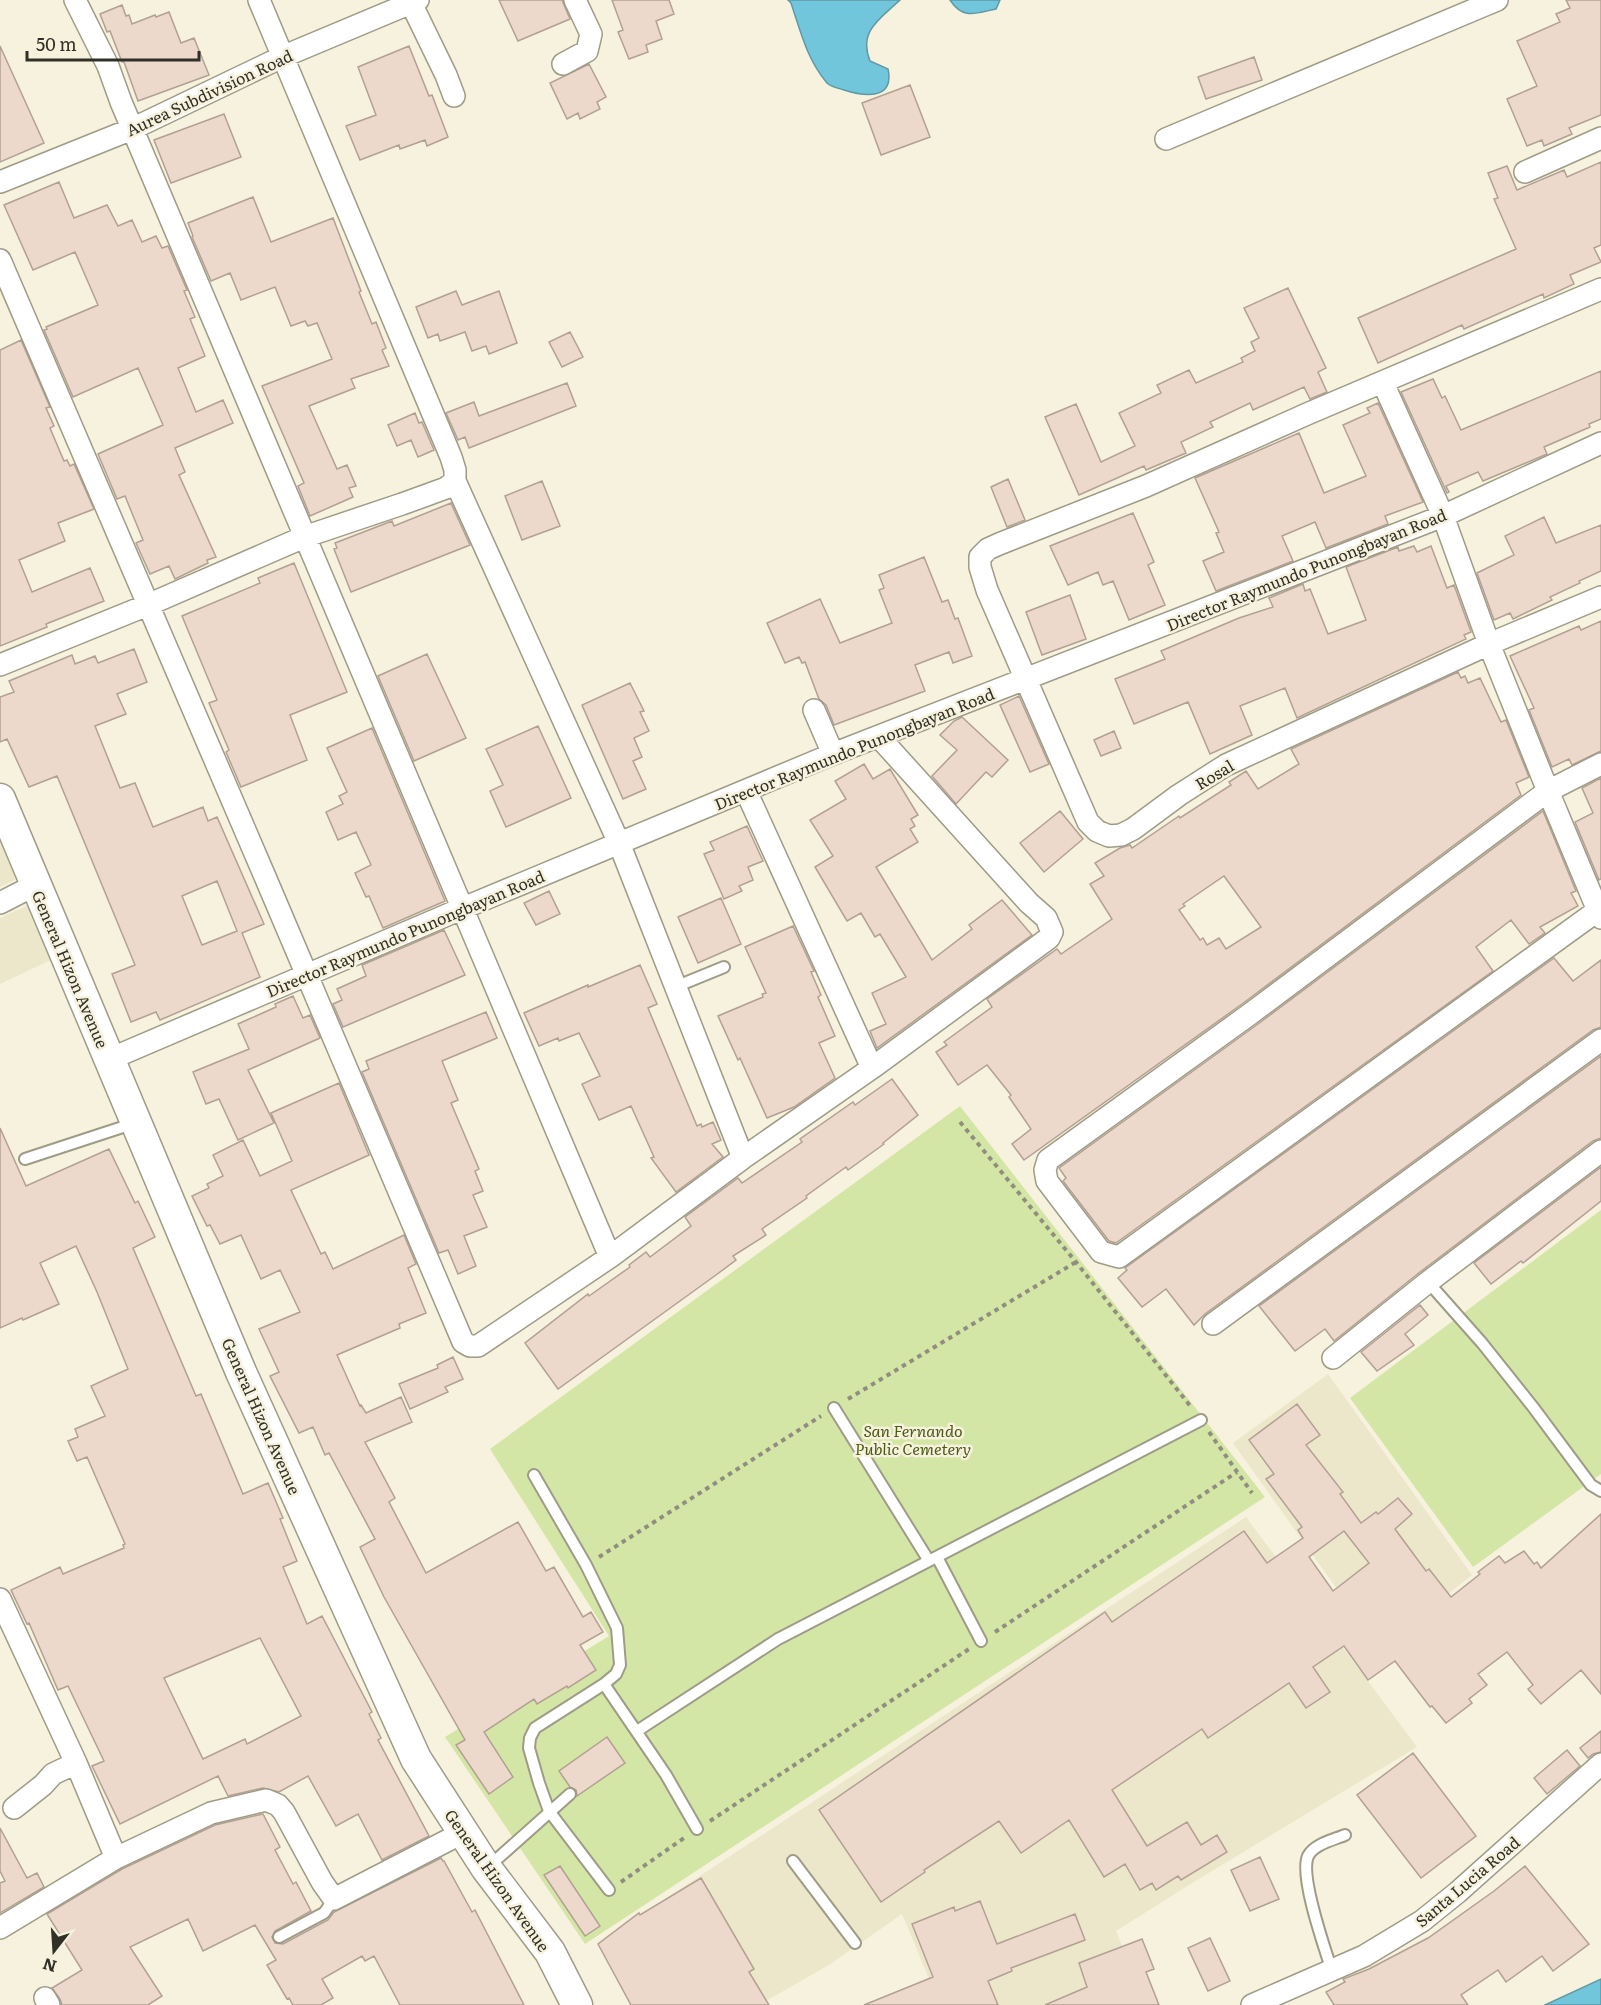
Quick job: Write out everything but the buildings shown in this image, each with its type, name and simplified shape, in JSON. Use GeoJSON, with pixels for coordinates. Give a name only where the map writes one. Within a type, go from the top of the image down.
{"type":"FeatureCollection","features":[{"type":"Feature","properties":{"kind":"main road","name":"General Hizon Avenue"},"geometry":{"type":"LineString","coordinates":[[0,799],[242,1372],[416,1759],[462,1833],[550,1952],[577,2005]]}},
{"type":"Feature","properties":{"kind":"street"},"geometry":{"type":"LineString","coordinates":[[75,0],[108,66],[132,129],[610,1257]]}},
{"type":"Feature","properties":{"kind":"street"},"geometry":{"type":"LineString","coordinates":[[259,0],[451,457],[455,470],[455,481],[619,843],[744,1158]]}},
{"type":"Feature","properties":{"kind":"street"},"geometry":{"type":"LineString","coordinates":[[563,64],[587,51],[591,34],[575,0]]}},
{"type":"Feature","properties":{"kind":"street"},"geometry":{"type":"LineString","coordinates":[[1166,139],[1497,0]]}},
{"type":"Feature","properties":{"kind":"street"},"geometry":{"type":"LineString","coordinates":[[415,1],[454,96]]}},
{"type":"Feature","properties":{"kind":"street","name":"Aurea Subdivision Road"},"geometry":{"type":"LineString","coordinates":[[0,182],[132,129],[282,57],[415,1]]}},
{"type":"Feature","properties":{"kind":"street"},"geometry":{"type":"LineString","coordinates":[[1525,172],[1601,138]]}},
{"type":"Feature","properties":{"kind":"street"},"geometry":{"type":"LineString","coordinates":[[0,260],[150,604],[464,1342],[470,1346],[478,1346],[610,1257],[1049,938],[1052,932],[1051,925],[1046,918],[1022,895],[879,737]]}},
{"type":"Feature","properties":{"kind":"street"},"geometry":{"type":"LineString","coordinates":[[1601,289],[1383,383],[1443,516],[1489,644],[1548,791],[1599,914],[1119,1257],[1101,1252],[1047,1181],[1045,1170],[1048,1160],[1250,1014],[1548,791],[1601,764]]}},
{"type":"Feature","properties":{"kind":"street","name":"Rosal"},"geometry":{"type":"LineString","coordinates":[[1383,383],[1307,414],[1146,486],[988,549],[980,557],[982,577],[1088,822],[1097,831],[1109,836],[1121,835],[1226,765],[1489,644],[1601,597]]}},
{"type":"Feature","properties":{"kind":"street","name":"Director Raymundo Punongbayan Road"},"geometry":{"type":"LineString","coordinates":[[110,1059],[833,754],[1443,516],[1601,443]]}},
{"type":"Feature","properties":{"kind":"street"},"geometry":{"type":"LineString","coordinates":[[0,664],[150,604],[304,537],[446,488],[455,481]]}},
{"type":"Feature","properties":{"kind":"street"},"geometry":{"type":"LineString","coordinates":[[814,710],[833,754]]}},
{"type":"Feature","properties":{"kind":"street"},"geometry":{"type":"LineString","coordinates":[[746,791],[872,1068]]}},
{"type":"Feature","properties":{"kind":"street"},"geometry":{"type":"LineString","coordinates":[[0,903],[35,885]]}},
{"type":"Feature","properties":{"kind":"street"},"geometry":{"type":"LineString","coordinates":[[1213,1324],[1601,1040]]}},
{"type":"Feature","properties":{"kind":"street"},"geometry":{"type":"LineString","coordinates":[[1333,1358],[1601,1150]]}},
{"type":"Feature","properties":{"kind":"street"},"geometry":{"type":"LineString","coordinates":[[0,1599],[76,1763],[116,1858]]}},
{"type":"Feature","properties":{"kind":"street"},"geometry":{"type":"LineString","coordinates":[[14,1808],[53,1774],[76,1763]]}},
{"type":"Feature","properties":{"kind":"street","name":"Santa Lucia Road"},"geometry":{"type":"LineString","coordinates":[[1252,2005],[1364,1956],[1422,1921],[1458,1892],[1601,1764]]}},
{"type":"Feature","properties":{"kind":"street"},"geometry":{"type":"LineString","coordinates":[[0,1928],[116,1858],[211,1814],[266,1800],[278,1805],[284,1812],[322,1882],[334,1899],[462,1833]]}},
{"type":"Feature","properties":{"kind":"lane"},"geometry":{"type":"LineString","coordinates":[[675,987],[724,967]]}},
{"type":"Feature","properties":{"kind":"lane"},"geometry":{"type":"LineString","coordinates":[[25,1159],[135,1123]]}},
{"type":"Feature","properties":{"kind":"lane"},"geometry":{"type":"LineString","coordinates":[[1428,1282],[1482,1343],[1533,1407],[1590,1485],[1601,1491]]}},
{"type":"Feature","properties":{"kind":"lane"},"geometry":{"type":"LineString","coordinates":[[834,1407],[933,1559],[981,1641]]}},
{"type":"Feature","properties":{"kind":"lane"},"geometry":{"type":"LineString","coordinates":[[637,1731],[778,1639],[1201,1420]]}},
{"type":"Feature","properties":{"kind":"lane"},"geometry":{"type":"LineString","coordinates":[[534,1475],[586,1565],[617,1628],[620,1665],[616,1674],[535,1728],[530,1738],[529,1748],[549,1811],[609,1890]]}},
{"type":"Feature","properties":{"kind":"lane"},"geometry":{"type":"LineString","coordinates":[[604,1684],[637,1731],[697,1829]]}},
{"type":"Feature","properties":{"kind":"lane"},"geometry":{"type":"LineString","coordinates":[[487,1869],[570,1794]]}},
{"type":"Feature","properties":{"kind":"lane"},"geometry":{"type":"LineString","coordinates":[[1332,1971],[1313,1909],[1306,1873],[1308,1857],[1318,1846],[1345,1835]]}},
{"type":"Feature","properties":{"kind":"lane"},"geometry":{"type":"LineString","coordinates":[[794,1861],[855,1943]]}},
{"type":"Feature","properties":{"kind":"lane"},"geometry":{"type":"LineString","coordinates":[[279,1937],[324,1913],[334,1899]]}},
{"type":"Feature","properties":{"kind":"path"},"geometry":{"type":"LineString","coordinates":[[960,1122],[1076,1262],[1201,1420],[1252,1493]]}},
{"type":"Feature","properties":{"kind":"path"},"geometry":{"type":"LineString","coordinates":[[609,1890],[697,1829],[1237,1472]]}},
{"type":"Feature","properties":{"kind":"shaded area"},"geometry":{"type":"Polygon","coordinates":[[[0,833],[19,878],[0,887],[0,833]]]}},
{"type":"Feature","properties":{"kind":"shaded area"},"geometry":{"type":"Polygon","coordinates":[[[31,904],[53,959],[0,984],[0,918],[31,904]]]}},
{"type":"Feature","properties":{"kind":"shaded area"},"geometry":{"type":"Polygon","coordinates":[[[1328,1374],[1472,1575],[1379,1648],[1233,1443],[1328,1374]]]}},
{"type":"Feature","properties":{"kind":"shaded area"},"geometry":{"type":"Polygon","coordinates":[[[1246,1517],[1417,1747],[1116,1931],[1145,2005],[940,2005],[902,1914],[829,1965],[759,2005],[690,2005],[642,1914],[1246,1517]]]}},
{"type":"Feature","properties":{"kind":"green space","name":"San Fernando Public Cemetery"},"geometry":{"type":"Polygon","coordinates":[[[960,1106],[1265,1497],[585,1944],[445,1737],[609,1636],[490,1449],[960,1106]]]}},
{"type":"Feature","properties":{"kind":"green space"},"geometry":{"type":"Polygon","coordinates":[[[1601,1210],[1601,1474],[1473,1567],[1350,1398],[1601,1210]]]}},
{"type":"Feature","properties":{"kind":"water"},"geometry":{"type":"Polygon","coordinates":[[[788,0],[900,0],[873,26],[867,41],[870,61],[888,69],[887,87],[876,94],[860,94],[827,83],[809,55],[788,0]]]}},
{"type":"Feature","properties":{"kind":"water"},"geometry":{"type":"Polygon","coordinates":[[[950,0],[1000,0],[996,9],[970,14],[960,10],[950,0]]]}},
{"type":"Feature","properties":{"kind":"water"},"geometry":{"type":"Polygon","coordinates":[[[1601,1979],[1601,2005],[1545,2005],[1601,1979]]]}}]}
